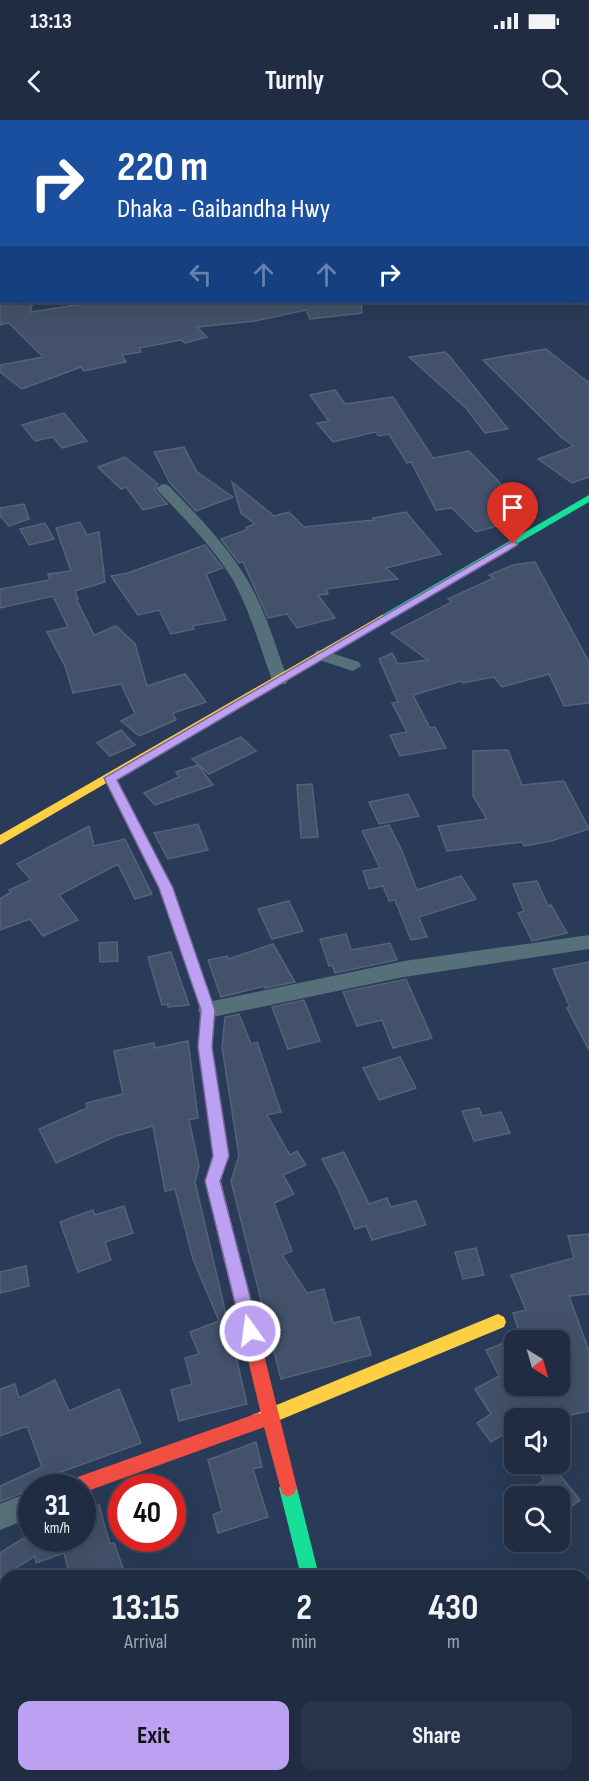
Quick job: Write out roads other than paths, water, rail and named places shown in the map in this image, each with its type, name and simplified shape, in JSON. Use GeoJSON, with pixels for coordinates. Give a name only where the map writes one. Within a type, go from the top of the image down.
{"type":"FeatureCollection","features":[{"type":"Feature","properties":{"kind":"street"},"geometry":{"type":"LineString","coordinates":[[163,488],[206,532],[234,570],[252,607],[280,680]]}},
{"type":"Feature","properties":{"kind":"street"},"geometry":{"type":"LineString","coordinates":[[0,841],[589,498]]}},
{"type":"Feature","properties":{"kind":"street"},"geometry":{"type":"LineString","coordinates":[[322,655],[353,666]]}},
{"type":"Feature","properties":{"kind":"street"},"geometry":{"type":"LineString","coordinates":[[110,778],[166,888],[208,1010],[205,1047],[221,1156],[213,1181],[309,1570]]}},
{"type":"Feature","properties":{"kind":"street"},"geometry":{"type":"LineString","coordinates":[[208,1010],[404,969],[589,942]]}},
{"type":"Feature","properties":{"kind":"street"},"geometry":{"type":"LineString","coordinates":[[96,1479],[272,1416],[498,1322]]}},
{"type":"Feature","properties":{"kind":"street"},"geometry":{"type":"LineString","coordinates":[[0,1517],[18,1510]]}}]}
